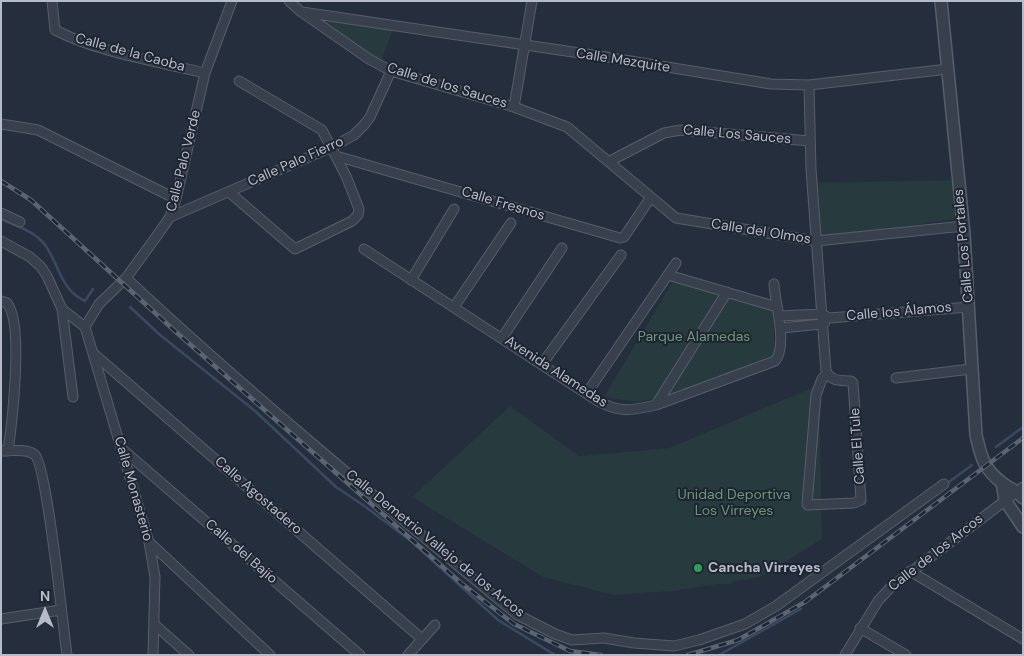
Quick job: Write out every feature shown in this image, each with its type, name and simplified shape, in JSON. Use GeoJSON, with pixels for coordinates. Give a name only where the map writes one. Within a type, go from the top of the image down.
{"type":"FeatureCollection","features":[{"type":"Feature","properties":{"kind":"street","name":"Calle de la Caoba"},"geometry":{"type":"LineString","coordinates":[[52,1],[55,30],[71,38],[91,46],[206,73]]}},
{"type":"Feature","properties":{"kind":"street","name":"Calle Palo Verde"},"geometry":{"type":"LineString","coordinates":[[85,327],[99,304],[126,278],[170,217],[206,73],[232,1]]}},
{"type":"Feature","properties":{"kind":"street","name":"Calle de los Sauces"},"geometry":{"type":"LineString","coordinates":[[289,1],[300,11],[391,72],[514,108],[568,127],[610,161]]}},
{"type":"Feature","properties":{"kind":"street"},"geometry":{"type":"LineString","coordinates":[[514,108],[526,46],[532,1]]}},
{"type":"Feature","properties":{"kind":"street","name":"Calle Los Portales"},"geometry":{"type":"LineString","coordinates":[[941,1],[964,226],[974,424],[985,466],[1002,483],[1021,492]]}},
{"type":"Feature","properties":{"kind":"street","name":"Calle Mezquite"},"geometry":{"type":"LineString","coordinates":[[300,11],[771,84],[809,85],[948,69]]}},
{"type":"Feature","properties":{"kind":"street","name":"Calle Palo Fierro"},"geometry":{"type":"LineString","coordinates":[[170,217],[332,147],[354,135],[370,117],[391,72]]}},
{"type":"Feature","properties":{"kind":"street"},"geometry":{"type":"LineString","coordinates":[[229,192],[295,249],[352,220],[358,215],[359,209],[332,147],[322,130],[239,81]]}},
{"type":"Feature","properties":{"kind":"street"},"geometry":{"type":"LineString","coordinates":[[809,85],[810,141],[816,241],[828,374]]}},
{"type":"Feature","properties":{"kind":"street"},"geometry":{"type":"LineString","coordinates":[[1,124],[38,130],[176,199]]}},
{"type":"Feature","properties":{"kind":"street","name":"Calle Los Sauces"},"geometry":{"type":"LineString","coordinates":[[610,161],[664,133],[681,130],[810,141]]}},
{"type":"Feature","properties":{"kind":"street","name":"Calle Fresnos"},"geometry":{"type":"LineString","coordinates":[[336,156],[620,238],[624,237],[651,197]]}},
{"type":"Feature","properties":{"kind":"street","name":"Calle del Olmos"},"geometry":{"type":"LineString","coordinates":[[610,161],[668,213],[684,220],[816,241],[964,226]]}},
{"type":"Feature","properties":{"kind":"street"},"geometry":{"type":"LineString","coordinates":[[411,280],[454,209]]}},
{"type":"Feature","properties":{"kind":"street"},"geometry":{"type":"LineString","coordinates":[[1,213],[20,222]]}},
{"type":"Feature","properties":{"kind":"street"},"geometry":{"type":"LineString","coordinates":[[454,307],[511,223]]}},
{"type":"Feature","properties":{"kind":"street"},"geometry":{"type":"LineString","coordinates":[[1,241],[30,257],[48,276],[62,310],[72,397]]}},
{"type":"Feature","properties":{"kind":"street"},"geometry":{"type":"LineString","coordinates":[[502,338],[562,248]]}},
{"type":"Feature","properties":{"kind":"street","name":"Avenida Alamedas"},"geometry":{"type":"LineString","coordinates":[[364,249],[587,393],[615,409],[633,409],[656,405],[775,362],[780,355],[781,328],[774,284]]}},
{"type":"Feature","properties":{"kind":"street"},"geometry":{"type":"LineString","coordinates":[[542,364],[621,255]]}},
{"type":"Feature","properties":{"kind":"street"},"geometry":{"type":"LineString","coordinates":[[587,393],[676,263]]}},
{"type":"Feature","properties":{"kind":"street","name":"Calle los Álamos"},"geometry":{"type":"LineString","coordinates":[[668,275],[727,292],[778,312],[824,319]]}},
{"type":"Feature","properties":{"kind":"street","name":"Calle Demetrio Vallejo de los Arcos"},"geometry":{"type":"LineString","coordinates":[[126,278],[186,334],[278,414],[516,614],[555,634],[572,640],[604,638],[634,643],[674,646],[699,640],[745,624],[776,606],[944,484]]}},
{"type":"Feature","properties":{"kind":"street"},"geometry":{"type":"LineString","coordinates":[[656,405],[727,292]]}},
{"type":"Feature","properties":{"kind":"street"},"geometry":{"type":"LineString","coordinates":[[1,301],[7,303],[10,307],[14,323],[15,387],[5,451],[24,451],[34,455],[40,466],[50,520],[67,655]]}},
{"type":"Feature","properties":{"kind":"street","name":"Calle los Álamos"},"geometry":{"type":"LineString","coordinates":[[781,328],[824,319],[969,307]]}},
{"type":"Feature","properties":{"kind":"street"},"geometry":{"type":"LineString","coordinates":[[62,310],[85,327]]}},
{"type":"Feature","properties":{"kind":"street","name":"Calle Monasterio"},"geometry":{"type":"LineString","coordinates":[[85,327],[149,542],[155,577],[153,655]]}},
{"type":"Feature","properties":{"kind":"street","name":"Calle Agostadero"},"geometry":{"type":"LineString","coordinates":[[94,354],[422,639]]}},
{"type":"Feature","properties":{"kind":"street"},"geometry":{"type":"LineString","coordinates":[[896,378],[972,369]]}},
{"type":"Feature","properties":{"kind":"street","name":"Calle El Tule"},"geometry":{"type":"LineString","coordinates":[[828,374],[832,379],[851,380],[853,383],[861,500],[808,505],[816,395],[822,379],[828,374]]}},
{"type":"Feature","properties":{"kind":"street","name":"Calle del Bajío"},"geometry":{"type":"LineString","coordinates":[[122,449],[360,655]]}},
{"type":"Feature","properties":{"kind":"street"},"geometry":{"type":"LineString","coordinates":[[1002,483],[1005,500],[1023,527]]}},
{"type":"Feature","properties":{"kind":"street","name":"Calle de los Arcos"},"geometry":{"type":"LineString","coordinates":[[845,655],[878,601],[890,588],[1005,500],[1021,492]]}},
{"type":"Feature","properties":{"kind":"street"},"geometry":{"type":"LineString","coordinates":[[149,542],[270,655]]}},
{"type":"Feature","properties":{"kind":"street"},"geometry":{"type":"LineString","coordinates":[[910,571],[1023,639]]}},
{"type":"Feature","properties":{"kind":"street"},"geometry":{"type":"LineString","coordinates":[[1,618],[61,610]]}},
{"type":"Feature","properties":{"kind":"street"},"geometry":{"type":"LineString","coordinates":[[154,624],[188,655]]}},
{"type":"Feature","properties":{"kind":"street"},"geometry":{"type":"LineString","coordinates":[[408,655],[435,624]]}},
{"type":"Feature","properties":{"kind":"street"},"geometry":{"type":"LineString","coordinates":[[860,628],[906,655]]}},
{"type":"Feature","properties":{"kind":"green space"},"geometry":{"type":"Polygon","coordinates":[[[306,14],[394,27],[381,61],[306,14]]]}},
{"type":"Feature","properties":{"kind":"green space"},"geometry":{"type":"Polygon","coordinates":[[[954,180],[958,219],[821,237],[818,183],[954,180]]]}},
{"type":"Feature","properties":{"kind":"green space","name":"Parque Alamedas"},"geometry":{"type":"Polygon","coordinates":[[[673,281],[773,311],[775,357],[670,396],[637,402],[604,397],[673,281]]]}},
{"type":"Feature","properties":{"kind":"green space","name":"Unidad Deportiva Los Virreyes"},"geometry":{"type":"Polygon","coordinates":[[[819,385],[822,539],[760,577],[732,582],[731,584],[717,584],[673,591],[613,595],[543,577],[412,497],[510,406],[579,456],[669,448],[819,385]]]}},
{"type":"Feature","properties":{"kind":"waterway"},"geometry":{"type":"LineString","coordinates":[[1,219],[25,229],[41,240],[50,252],[65,284],[77,297],[85,301],[93,289]]}},
{"type":"Feature","properties":{"kind":"waterway"},"geometry":{"type":"LineString","coordinates":[[130,307],[159,334],[255,411],[336,487],[412,542],[498,620],[555,655]]}},
{"type":"Feature","properties":{"kind":"waterway"},"geometry":{"type":"LineString","coordinates":[[996,447],[1023,427]]}},
{"type":"Feature","properties":{"kind":"waterway"},"geometry":{"type":"LineString","coordinates":[[945,485],[972,465]]}},
{"type":"Feature","properties":{"kind":"waterway"},"geometry":{"type":"LineString","coordinates":[[719,655],[801,609]]}},
{"type":"Feature","properties":{"kind":"railway"},"geometry":{"type":"LineString","coordinates":[[1,181],[31,200],[176,332],[461,583],[514,624],[570,651],[601,655]]}},
{"type":"Feature","properties":{"kind":"railway"},"geometry":{"type":"LineString","coordinates":[[688,655],[738,640],[805,602],[1023,438]]}},
{"type":"Feature","properties":{"kind":"place","name":"Cancha Virreyes"},"geometry":{"type":"Point","coordinates":[698,568]}}]}
